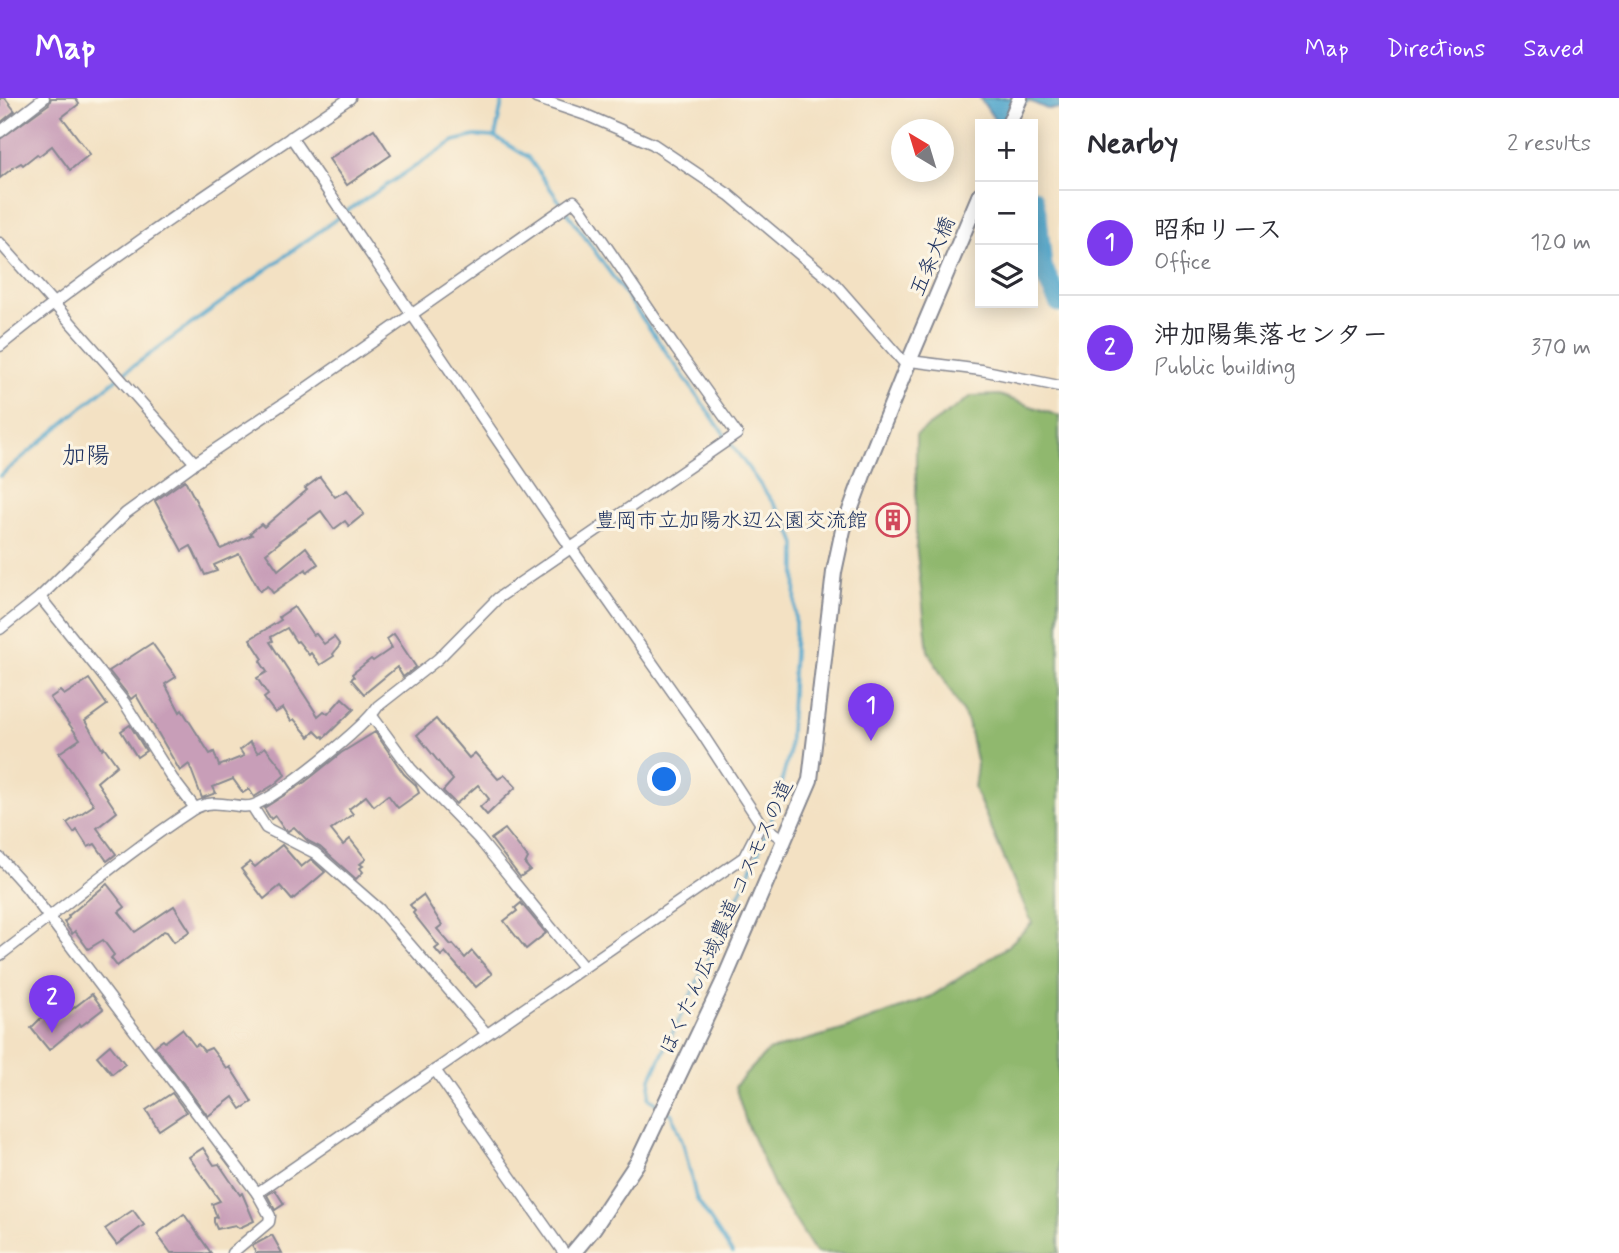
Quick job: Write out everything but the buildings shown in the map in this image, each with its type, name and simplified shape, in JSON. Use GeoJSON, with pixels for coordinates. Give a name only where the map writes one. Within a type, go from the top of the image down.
{"type":"FeatureCollection","features":[{"type":"Feature","properties":{"kind":"street"},"geometry":{"type":"LineString","coordinates":[[0,132],[44,98]]}},
{"type":"Feature","properties":{"kind":"street"},"geometry":{"type":"LineString","coordinates":[[0,346],[52,304],[291,136],[350,98]]}},
{"type":"Feature","properties":{"kind":"street"},"geometry":{"type":"LineString","coordinates":[[536,98],[586,115],[653,144],[729,195],[835,284],[908,363],[981,370],[1059,386]]}},
{"type":"Feature","properties":{"kind":"street"},"geometry":{"type":"LineString","coordinates":[[1011,119],[1020,98]]}},
{"type":"Feature","properties":{"kind":"street"},"geometry":{"type":"LineString","coordinates":[[291,136],[701,732],[761,824],[785,841]]}},
{"type":"Feature","properties":{"kind":"street"},"geometry":{"type":"LineString","coordinates":[[0,629],[40,597],[126,513],[574,201],[737,434],[498,598],[438,659],[378,706],[372,716],[287,785],[252,806],[220,802],[195,808],[0,955]]}},
{"type":"Feature","properties":{"kind":"street","name":"五条大橋"},"geometry":{"type":"LineString","coordinates":[[922,334],[975,206]]}},
{"type":"Feature","properties":{"kind":"street"},"geometry":{"type":"LineString","coordinates":[[0,243],[195,463]]}},
{"type":"Feature","properties":{"kind":"street","name":"ほくたん広域農道 コスモスの道"},"geometry":{"type":"LineString","coordinates":[[573,1253],[593,1229],[638,1163],[724,980],[810,780],[834,572],[843,530],[908,363],[922,334]]}},
{"type":"Feature","properties":{"kind":"street"},"geometry":{"type":"LineString","coordinates":[[40,597],[124,702],[172,778],[195,808]]}},
{"type":"Feature","properties":{"kind":"street"},"geometry":{"type":"LineString","coordinates":[[372,716],[411,769],[480,839],[583,967]]}},
{"type":"Feature","properties":{"kind":"street"},"geometry":{"type":"LineString","coordinates":[[252,806],[266,828],[315,853],[379,909],[486,1034]]}},
{"type":"Feature","properties":{"kind":"street"},"geometry":{"type":"LineString","coordinates":[[257,1193],[744,857],[761,824]]}},
{"type":"Feature","properties":{"kind":"street"},"geometry":{"type":"LineString","coordinates":[[0,858],[50,918],[257,1193],[270,1216],[269,1222],[232,1253]]}},
{"type":"Feature","properties":{"kind":"street"},"geometry":{"type":"LineString","coordinates":[[435,1070],[564,1253]]}},
{"type":"Feature","properties":{"kind":"green space"},"geometry":{"type":"Polygon","coordinates":[[[999,395],[1059,416],[1059,1253],[816,1253],[777,1192],[746,1122],[735,1086],[768,1051],[842,1030],[930,997],[1007,947],[1032,923],[974,788],[977,765],[968,722],[928,651],[916,544],[916,435],[972,396],[999,395]]]}},
{"type":"Feature","properties":{"kind":"water"},"geometry":{"type":"Polygon","coordinates":[[[980,98],[1059,98],[1059,109],[1047,109],[1029,101],[1003,119],[994,119],[980,98]]]}},
{"type":"Feature","properties":{"kind":"waterway"},"geometry":{"type":"LineString","coordinates":[[503,98],[495,137],[528,157],[788,524],[796,544],[789,754],[771,821],[750,872],[651,1078],[649,1098],[661,1107]]}},
{"type":"Feature","properties":{"kind":"waterway"},"geometry":{"type":"LineString","coordinates":[[0,476],[121,375],[350,209],[454,141],[475,136],[495,137]]}},
{"type":"Feature","properties":{"kind":"waterway"},"geometry":{"type":"LineString","coordinates":[[1038,227],[1042,268],[1059,302]]}},
{"type":"Feature","properties":{"kind":"waterway"},"geometry":{"type":"LineString","coordinates":[[667,1111],[672,1114],[684,1146],[696,1198],[732,1253]]}},
{"type":"Feature","properties":{"kind":"place","name":"豊岡市立加陽水辺公園交流館"},"geometry":{"type":"Point","coordinates":[893,520]}},
{"type":"Feature","properties":{"kind":"place","name":"昭和リース"},"geometry":{"type":"Point","coordinates":[871,741]}},
{"type":"Feature","properties":{"kind":"place","name":"沖加陽集落センター"},"geometry":{"type":"Point","coordinates":[52,1033]}},
{"type":"Feature","properties":{"kind":"district","name":"加陽"},"geometry":{"type":"Point","coordinates":[86,455]}}]}
